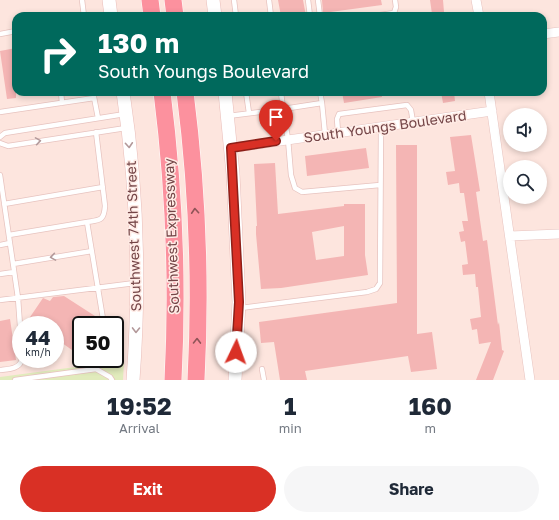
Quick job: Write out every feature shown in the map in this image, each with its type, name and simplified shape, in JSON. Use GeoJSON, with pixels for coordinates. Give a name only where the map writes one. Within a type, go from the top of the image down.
{"type":"FeatureCollection","features":[{"type":"Feature","properties":{"kind":"highway"},"geometry":{"type":"LineString","coordinates":[[150,0],[152,12]]}},
{"type":"Feature","properties":{"kind":"highway","name":"Southwest Expressway"},"geometry":{"type":"LineString","coordinates":[[162,96],[174,250],[175,350],[173,380]]}},
{"type":"Feature","properties":{"kind":"highway","name":"Southwest Expressway"},"geometry":{"type":"LineString","coordinates":[[186,96],[196,214],[196,380]]}},
{"type":"Feature","properties":{"kind":"main road"},"geometry":{"type":"LineString","coordinates":[[109,0],[109,12]]}},
{"type":"Feature","properties":{"kind":"main road"},"geometry":{"type":"LineString","coordinates":[[213,0],[214,12]]}},
{"type":"Feature","properties":{"kind":"main road","name":"Southwest 74th Street"},"geometry":{"type":"LineString","coordinates":[[124,96],[128,128],[134,211],[136,283],[133,380]]}},
{"type":"Feature","properties":{"kind":"main road"},"geometry":{"type":"LineString","coordinates":[[225,96],[231,148],[239,309],[235,380]]}},
{"type":"Feature","properties":{"kind":"street"},"geometry":{"type":"LineString","coordinates":[[476,0],[478,12]]}},
{"type":"Feature","properties":{"kind":"street"},"geometry":{"type":"LineString","coordinates":[[547,34],[559,32]]}},
{"type":"Feature","properties":{"kind":"street"},"geometry":{"type":"LineString","coordinates":[[490,96],[530,380]]}},
{"type":"Feature","properties":{"kind":"street","name":"South Youngs Boulevard"},"geometry":{"type":"LineString","coordinates":[[231,148],[492,111]]}},
{"type":"Feature","properties":{"kind":"street"},"geometry":{"type":"LineString","coordinates":[[510,236],[559,234]]}},
{"type":"Feature","properties":{"kind":"lane"},"geometry":{"type":"LineString","coordinates":[[82,0],[84,12]]}},
{"type":"Feature","properties":{"kind":"lane"},"geometry":{"type":"LineString","coordinates":[[234,0],[236,12]]}},
{"type":"Feature","properties":{"kind":"lane"},"geometry":{"type":"LineString","coordinates":[[269,0],[270,12]]}},
{"type":"Feature","properties":{"kind":"lane"},"geometry":{"type":"LineString","coordinates":[[308,0],[310,12]]}},
{"type":"Feature","properties":{"kind":"lane"},"geometry":{"type":"LineString","coordinates":[[318,0],[320,12]]}},
{"type":"Feature","properties":{"kind":"lane"},"geometry":{"type":"LineString","coordinates":[[394,12],[396,7],[395,0]]}},
{"type":"Feature","properties":{"kind":"lane"},"geometry":{"type":"LineString","coordinates":[[0,34],[12,32]]}},
{"type":"Feature","properties":{"kind":"lane"},"geometry":{"type":"LineString","coordinates":[[61,96],[62,103]]}},
{"type":"Feature","properties":{"kind":"lane"},"geometry":{"type":"LineString","coordinates":[[247,96],[249,113]]}},
{"type":"Feature","properties":{"kind":"lane"},"geometry":{"type":"LineString","coordinates":[[282,96],[288,139],[291,175],[296,188],[302,192],[380,184]]}},
{"type":"Feature","properties":{"kind":"lane"},"geometry":{"type":"LineString","coordinates":[[321,96],[326,134]]}},
{"type":"Feature","properties":{"kind":"lane"},"geometry":{"type":"LineString","coordinates":[[0,112],[94,98],[98,118]]}},
{"type":"Feature","properties":{"kind":"lane"},"geometry":{"type":"LineString","coordinates":[[228,116],[322,103]]}},
{"type":"Feature","properties":{"kind":"lane"},"geometry":{"type":"LineString","coordinates":[[338,132],[337,118],[339,114],[407,105],[411,110],[413,122]]}},
{"type":"Feature","properties":{"kind":"lane"},"geometry":{"type":"LineString","coordinates":[[0,137],[5,133],[126,114]]}},
{"type":"Feature","properties":{"kind":"lane"},"geometry":{"type":"LineString","coordinates":[[239,309],[367,292],[376,289],[380,284],[380,127]]}},
{"type":"Feature","properties":{"kind":"lane"},"geometry":{"type":"LineString","coordinates":[[0,143],[8,146],[128,128]]}},
{"type":"Feature","properties":{"kind":"lane"},"geometry":{"type":"LineString","coordinates":[[9,235],[100,220],[105,215],[96,132]]}},
{"type":"Feature","properties":{"kind":"lane"},"geometry":{"type":"LineString","coordinates":[[0,175],[19,316]]}},
{"type":"Feature","properties":{"kind":"lane"},"geometry":{"type":"LineString","coordinates":[[4,204],[102,187]]}},
{"type":"Feature","properties":{"kind":"lane"},"geometry":{"type":"LineString","coordinates":[[0,222],[7,221]]}},
{"type":"Feature","properties":{"kind":"lane"},"geometry":{"type":"LineString","coordinates":[[87,222],[103,316]]}},
{"type":"Feature","properties":{"kind":"lane"},"geometry":{"type":"LineString","coordinates":[[0,245],[10,243]]}},
{"type":"Feature","properties":{"kind":"lane"},"geometry":{"type":"LineString","coordinates":[[13,264],[92,251]]}},
{"type":"Feature","properties":{"kind":"lane"},"geometry":{"type":"LineString","coordinates":[[0,274],[14,272]]}},
{"type":"Feature","properties":{"kind":"lane"},"geometry":{"type":"LineString","coordinates":[[0,300],[136,283]]}},
{"type":"Feature","properties":{"kind":"lane"},"geometry":{"type":"LineString","coordinates":[[0,370],[12,367]]}},
{"type":"Feature","properties":{"kind":"lane"},"geometry":{"type":"LineString","coordinates":[[15,380],[96,369],[110,377],[112,380]]}},
{"type":"Feature","properties":{"kind":"lane"},"geometry":{"type":"LineString","coordinates":[[262,369],[264,380]]}},
{"type":"Feature","properties":{"kind":"green space"},"geometry":{"type":"Polygon","coordinates":[[[68,368],[124,368],[123,380],[0,380],[0,377],[68,368]]]}},
{"type":"Feature","properties":{"kind":"building"},"geometry":{"type":"Polygon","coordinates":[[[278,0],[303,0],[305,12],[280,12],[278,0]]]}},
{"type":"Feature","properties":{"kind":"building"},"geometry":{"type":"Polygon","coordinates":[[[322,0],[381,0],[382,5],[330,12],[323,12],[322,0]]]}},
{"type":"Feature","properties":{"kind":"building"},"geometry":{"type":"Polygon","coordinates":[[[430,0],[443,0],[444,12],[432,12],[430,0]]]}},
{"type":"Feature","properties":{"kind":"building"},"geometry":{"type":"Polygon","coordinates":[[[12,49],[12,96],[16,96],[16,98],[7,99],[0,51],[12,49]]]}},
{"type":"Feature","properties":{"kind":"building"},"geometry":{"type":"Polygon","coordinates":[[[343,96],[382,97],[344,103],[343,96]]]}},
{"type":"Feature","properties":{"kind":"building"},"geometry":{"type":"Polygon","coordinates":[[[442,96],[454,96],[455,101],[443,103],[442,96]]]}},
{"type":"Feature","properties":{"kind":"building"},"geometry":{"type":"Polygon","coordinates":[[[471,135],[480,191],[476,192],[483,241],[487,240],[498,325],[499,322],[502,350],[504,351],[493,380],[476,380],[491,342],[479,344],[477,329],[472,330],[470,319],[481,317],[475,274],[463,275],[462,265],[468,264],[465,241],[461,242],[459,232],[464,231],[462,221],[468,221],[464,193],[460,193],[459,183],[448,185],[446,172],[455,171],[450,137],[471,135]]]}},
{"type":"Feature","properties":{"kind":"building"},"geometry":{"type":"Polygon","coordinates":[[[396,145],[417,145],[417,334],[432,332],[437,369],[411,372],[408,356],[305,371],[307,380],[280,380],[274,342],[261,343],[259,322],[397,303],[396,145]]]}},
{"type":"Feature","properties":{"kind":"building"},"geometry":{"type":"Polygon","coordinates":[[[366,148],[369,168],[307,176],[305,156],[366,148]]]}},
{"type":"Feature","properties":{"kind":"building"},"geometry":{"type":"Polygon","coordinates":[[[275,163],[278,214],[344,206],[344,204],[365,204],[365,255],[368,275],[281,288],[261,289],[256,234],[257,226],[254,164],[275,163]],[[344,226],[312,232],[316,260],[344,256],[344,226]]]}},
{"type":"Feature","properties":{"kind":"building"},"geometry":{"type":"Polygon","coordinates":[[[64,296],[95,316],[72,316],[72,350],[64,344],[64,316],[31,316],[43,298],[50,301],[53,297],[64,296]]]}},
{"type":"Feature","properties":{"kind":"building"},"geometry":{"type":"Polygon","coordinates":[[[10,319],[12,333],[12,360],[0,362],[0,321],[10,319]]]}},
{"type":"Feature","properties":{"kind":"route"},"geometry":{"type":"LineString","coordinates":[[236,352],[239,302],[231,148],[276,141]]}}]}
